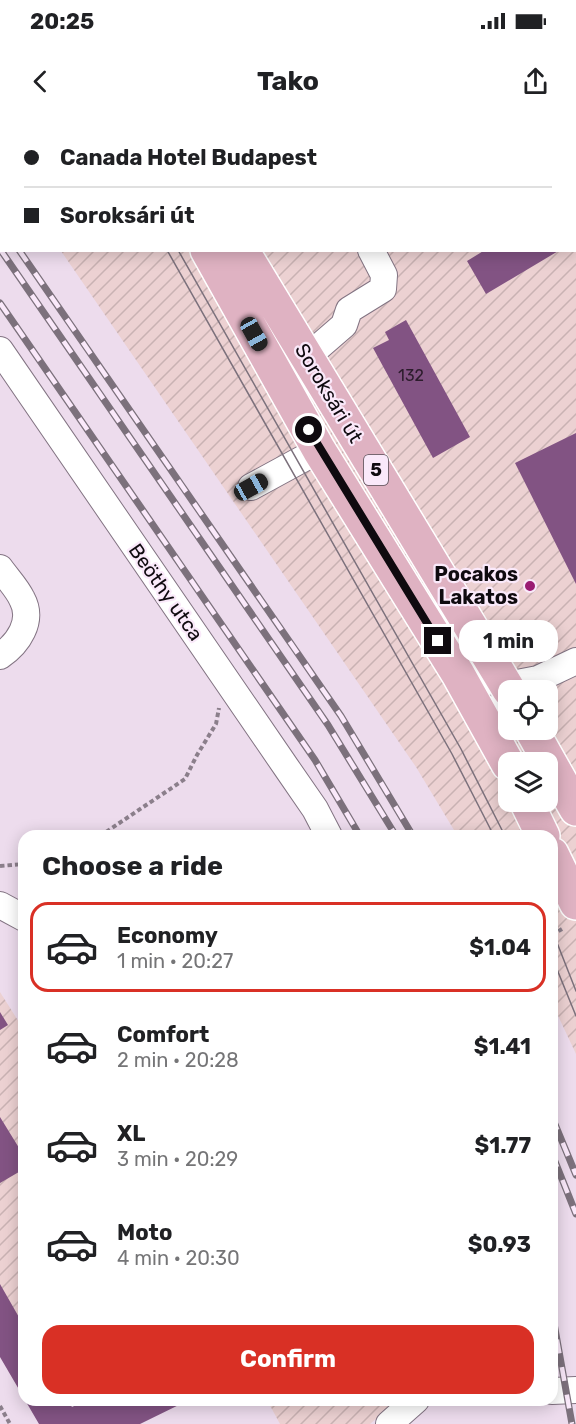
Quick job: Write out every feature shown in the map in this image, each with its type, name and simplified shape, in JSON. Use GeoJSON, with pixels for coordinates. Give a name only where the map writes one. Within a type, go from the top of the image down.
{"type":"FeatureCollection","features":[{"type":"Feature","properties":{"kind":"main road","name":"Soroksári út"},"geometry":{"type":"LineString","coordinates":[[208,252],[319,450],[458,674],[503,752]]}},
{"type":"Feature","properties":{"kind":"main road","name":"Soroksári út"},"geometry":{"type":"LineString","coordinates":[[243,252],[503,680]]}},
{"type":"Feature","properties":{"kind":"main road"},"geometry":{"type":"LineString","coordinates":[[537,740],[576,809]]}},
{"type":"Feature","properties":{"kind":"main road"},"geometry":{"type":"LineString","coordinates":[[531,812],[540,830]]}},
{"type":"Feature","properties":{"kind":"main road"},"geometry":{"type":"LineString","coordinates":[[558,876],[569,916]]}},
{"type":"Feature","properties":{"kind":"street"},"geometry":{"type":"LineString","coordinates":[[307,357],[344,325],[349,310],[383,289],[384,275],[371,252]]}},
{"type":"Feature","properties":{"kind":"street","name":"Beöthy utca"},"geometry":{"type":"LineString","coordinates":[[0,350],[315,809],[326,830]]}},
{"type":"Feature","properties":{"kind":"street"},"geometry":{"type":"LineString","coordinates":[[251,487],[319,450]]}},
{"type":"Feature","properties":{"kind":"street"},"geometry":{"type":"LineString","coordinates":[[0,568],[23,600],[27,612],[24,629],[12,649],[0,656]]}},
{"type":"Feature","properties":{"kind":"street"},"geometry":{"type":"LineString","coordinates":[[535,680],[576,661]]}},
{"type":"Feature","properties":{"kind":"street"},"geometry":{"type":"LineString","coordinates":[[458,674],[498,685]]}},
{"type":"Feature","properties":{"kind":"street"},"geometry":{"type":"LineString","coordinates":[[0,904],[18,914]]}},
{"type":"Feature","properties":{"kind":"street"},"geometry":{"type":"LineString","coordinates":[[558,1391],[576,1390]]}},
{"type":"Feature","properties":{"kind":"street"},"geometry":{"type":"LineString","coordinates":[[389,1424],[409,1406]]}},
{"type":"Feature","properties":{"kind":"path"},"geometry":{"type":"LineString","coordinates":[[109,830],[185,779],[216,724]]}},
{"type":"Feature","properties":{"kind":"path"},"geometry":{"type":"LineString","coordinates":[[0,866],[18,864]]}},
{"type":"Feature","properties":{"kind":"path"},"geometry":{"type":"LineString","coordinates":[[558,928],[569,916]]}},
{"type":"Feature","properties":{"kind":"path"},"geometry":{"type":"LineString","coordinates":[[0,1406],[10,1424]]}},
{"type":"Feature","properties":{"kind":"shaded area"},"geometry":{"type":"Polygon","coordinates":[[[62,252],[576,252],[576,1054],[558,1016],[558,830],[454,830],[416,767],[62,252]]]}},
{"type":"Feature","properties":{"kind":"shaded area"},"geometry":{"type":"Polygon","coordinates":[[[0,992],[18,1020],[18,1388],[0,1356],[0,992]]]}},
{"type":"Feature","properties":{"kind":"shaded area"},"geometry":{"type":"Polygon","coordinates":[[[270,1406],[391,1406],[370,1424],[280,1424],[270,1406]]]}},
{"type":"Feature","properties":{"kind":"building"},"geometry":{"type":"Polygon","coordinates":[[[482,252],[557,252],[486,294],[467,261],[482,252]]]}},
{"type":"Feature","properties":{"kind":"building"},"geometry":{"type":"Polygon","coordinates":[[[406,320],[470,437],[433,458],[373,348],[389,340],[385,332],[406,320]]]}},
{"type":"Feature","properties":{"kind":"building"},"geometry":{"type":"Polygon","coordinates":[[[576,433],[576,584],[515,463],[576,433]]]}},
{"type":"Feature","properties":{"kind":"building"},"geometry":{"type":"Polygon","coordinates":[[[0,1012],[8,1025],[0,1030],[0,1012]]]}},
{"type":"Feature","properties":{"kind":"building"},"geometry":{"type":"Polygon","coordinates":[[[0,1117],[18,1146],[18,1172],[0,1183],[0,1117]]]}},
{"type":"Feature","properties":{"kind":"building"},"geometry":{"type":"Polygon","coordinates":[[[0,1284],[18,1316],[18,1388],[0,1357],[0,1284]]]}},
{"type":"Feature","properties":{"kind":"building"},"geometry":{"type":"Polygon","coordinates":[[[28,1406],[177,1406],[140,1424],[39,1424],[28,1406]]]}},
{"type":"Feature","properties":{"kind":"tram line"},"geometry":{"type":"LineString","coordinates":[[168,252],[452,754],[491,830]]}},
{"type":"Feature","properties":{"kind":"tram line"},"geometry":{"type":"LineString","coordinates":[[179,252],[461,749],[502,830]]}},
{"type":"Feature","properties":{"kind":"tram line"},"geometry":{"type":"LineString","coordinates":[[558,945],[576,991]]}},
{"type":"Feature","properties":{"kind":"tram line"},"geometry":{"type":"LineString","coordinates":[[558,972],[576,1016]]}},
{"type":"Feature","properties":{"kind":"railway"},"geometry":{"type":"LineString","coordinates":[[2,252],[328,725],[392,830]]}},
{"type":"Feature","properties":{"kind":"railway"},"geometry":{"type":"LineString","coordinates":[[20,252],[341,716],[409,830]]}},
{"type":"Feature","properties":{"kind":"railway"},"geometry":{"type":"LineString","coordinates":[[0,303],[315,760],[356,830]]}},
{"type":"Feature","properties":{"kind":"railway"},"geometry":{"type":"LineString","coordinates":[[558,1132],[576,1175]]}},
{"type":"Feature","properties":{"kind":"railway"},"geometry":{"type":"LineString","coordinates":[[558,1169],[576,1214]]}},
{"type":"Feature","properties":{"kind":"railway"},"geometry":{"type":"LineString","coordinates":[[558,1346],[572,1424]]}},
{"type":"Feature","properties":{"kind":"place","name":"Pocakos Lakatos"},"geometry":{"type":"Point","coordinates":[530,586]}},
{"type":"Feature","properties":{"kind":"route"},"geometry":{"type":"LineString","coordinates":[[309,430],[319,450],[438,641]]}}]}
